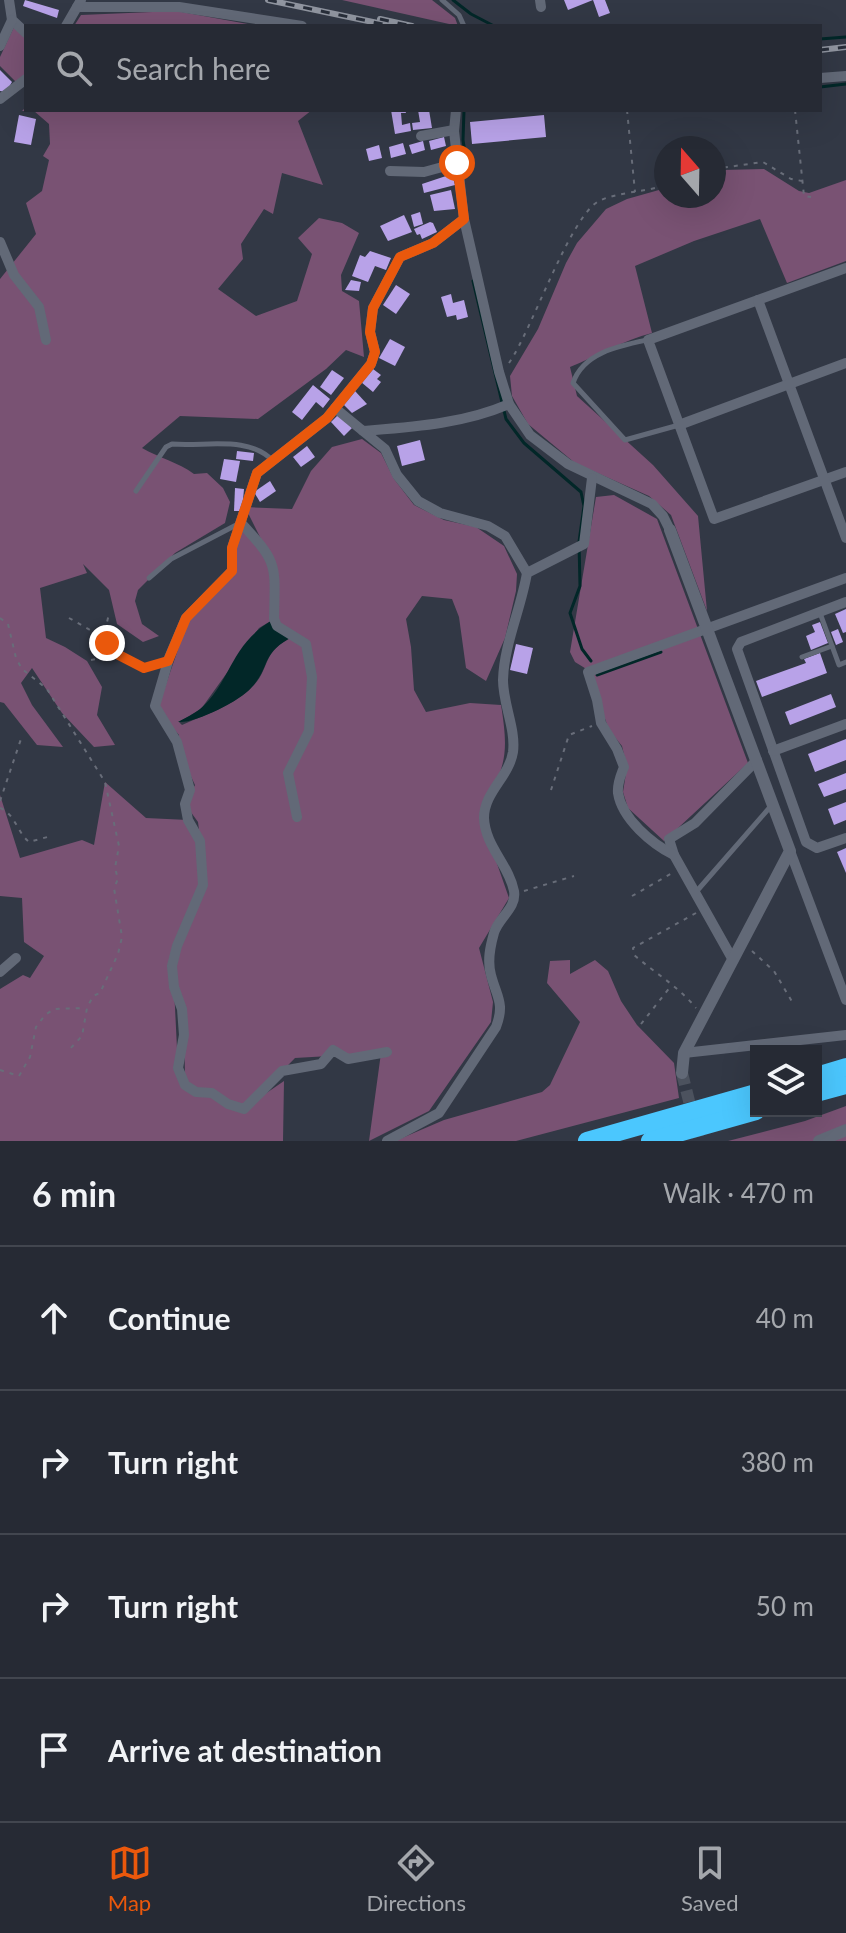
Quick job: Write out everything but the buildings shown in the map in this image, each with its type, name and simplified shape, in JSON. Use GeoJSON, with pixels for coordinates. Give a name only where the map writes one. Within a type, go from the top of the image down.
{"type":"FeatureCollection","features":[{"type":"Feature","properties":{"kind":"highway"},"geometry":{"type":"LineString","coordinates":[[822,1074],[846,1067]]}},
{"type":"Feature","properties":{"kind":"highway"},"geometry":{"type":"LineString","coordinates":[[822,1091],[846,1085]]}},
{"type":"Feature","properties":{"kind":"highway"},"geometry":{"type":"LineString","coordinates":[[587,1141],[750,1095]]}},
{"type":"Feature","properties":{"kind":"highway"},"geometry":{"type":"LineString","coordinates":[[650,1141],[750,1113]]}},
{"type":"Feature","properties":{"kind":"street"},"geometry":{"type":"LineString","coordinates":[[0,46],[12,20],[9,0]]}},
{"type":"Feature","properties":{"kind":"street"},"geometry":{"type":"LineString","coordinates":[[67,24],[79,4],[179,7],[289,24]]}},
{"type":"Feature","properties":{"kind":"street"},"geometry":{"type":"LineString","coordinates":[[12,20],[24,31]]}},
{"type":"Feature","properties":{"kind":"street"},"geometry":{"type":"LineString","coordinates":[[822,78],[846,76]]}},
{"type":"Feature","properties":{"kind":"street"},"geometry":{"type":"LineString","coordinates":[[0,99],[24,81]]}},
{"type":"Feature","properties":{"kind":"street"},"geometry":{"type":"LineString","coordinates":[[456,112],[454,130],[462,221],[509,404],[530,435],[568,464],[652,504],[663,516],[846,1000]]}},
{"type":"Feature","properties":{"kind":"street"},"geometry":{"type":"LineString","coordinates":[[421,136],[454,130]]}},
{"type":"Feature","properties":{"kind":"street"},"geometry":{"type":"LineString","coordinates":[[390,171],[424,172],[457,163]]}},
{"type":"Feature","properties":{"kind":"street"},"geometry":{"type":"LineString","coordinates":[[387,1052],[348,1059],[333,1050],[321,1064],[282,1071],[244,1109],[228,1104],[212,1093],[196,1092],[185,1085],[178,1068],[184,1035],[182,1009],[174,987],[172,966],[177,946],[203,885],[200,841],[188,820],[185,804],[190,790],[177,742],[155,706],[168,661],[186,618],[232,571],[232,548],[257,473],[335,408],[371,364],[375,352],[370,332],[373,308],[400,257],[433,243],[462,221]]}},
{"type":"Feature","properties":{"kind":"street"},"geometry":{"type":"LineString","coordinates":[[0,242],[14,275],[39,307],[46,340]]}},
{"type":"Feature","properties":{"kind":"street"},"geometry":{"type":"LineString","coordinates":[[846,268],[648,340],[714,519],[846,472]]}},
{"type":"Feature","properties":{"kind":"street"},"geometry":{"type":"LineString","coordinates":[[758,300],[846,538]]}},
{"type":"Feature","properties":{"kind":"street"},"geometry":{"type":"LineString","coordinates":[[679,425],[846,363]]}},
{"type":"Feature","properties":{"kind":"street"},"geometry":{"type":"LineString","coordinates":[[363,431],[425,426],[509,404]]}},
{"type":"Feature","properties":{"kind":"street"},"geometry":{"type":"LineString","coordinates":[[335,408],[385,449],[397,475],[418,501],[440,513],[488,526],[505,536],[527,573],[503,682],[514,749],[509,766],[490,794],[484,819],[493,848],[515,894],[513,903],[495,928],[489,954],[490,973],[501,1012],[496,1027],[439,1113],[387,1141]]}},
{"type":"Feature","properties":{"kind":"street"},"geometry":{"type":"LineString","coordinates":[[527,573],[578,547],[592,478]]}},
{"type":"Feature","properties":{"kind":"street"},"geometry":{"type":"LineString","coordinates":[[241,523],[267,551],[275,569],[274,619],[277,626],[306,644],[309,655],[312,677],[309,731],[288,773],[297,817]]}},
{"type":"Feature","properties":{"kind":"street"},"geometry":{"type":"LineString","coordinates":[[674,855],[659,847],[622,807],[618,783],[624,767],[601,723],[588,672],[846,578]]}},
{"type":"Feature","properties":{"kind":"street"},"geometry":{"type":"LineString","coordinates":[[846,602],[741,642],[737,649],[806,842],[817,848],[846,838]]}},
{"type":"Feature","properties":{"kind":"street"},"geometry":{"type":"LineString","coordinates":[[773,751],[846,724]]}},
{"type":"Feature","properties":{"kind":"street"},"geometry":{"type":"LineString","coordinates":[[733,960],[674,855],[669,839],[695,823],[757,760]]}},
{"type":"Feature","properties":{"kind":"street"},"geometry":{"type":"LineString","coordinates":[[682,1073],[684,1053],[790,851]]}},
{"type":"Feature","properties":{"kind":"street"},"geometry":{"type":"LineString","coordinates":[[0,972],[16,958]]}},
{"type":"Feature","properties":{"kind":"street"},"geometry":{"type":"LineString","coordinates":[[684,1053],[846,1035]]}},
{"type":"Feature","properties":{"kind":"street"},"geometry":{"type":"LineString","coordinates":[[821,1141],[846,1130]]}},
{"type":"Feature","properties":{"kind":"lane"},"geometry":{"type":"LineString","coordinates":[[442,0],[459,15],[463,24]]}},
{"type":"Feature","properties":{"kind":"lane"},"geometry":{"type":"LineString","coordinates":[[648,340],[588,359],[578,369],[573,383],[625,440],[679,425]]}},
{"type":"Feature","properties":{"kind":"lane"},"geometry":{"type":"LineString","coordinates":[[136,491],[166,447],[172,444],[236,444],[264,451],[273,461]]}},
{"type":"Feature","properties":{"kind":"lane"},"geometry":{"type":"LineString","coordinates":[[149,578],[171,559],[241,523]]}},
{"type":"Feature","properties":{"kind":"lane"},"geometry":{"type":"LineString","coordinates":[[820,612],[839,665],[846,662]]}},
{"type":"Feature","properties":{"kind":"lane"},"geometry":{"type":"LineString","coordinates":[[802,657],[832,646]]}},
{"type":"Feature","properties":{"kind":"lane"},"geometry":{"type":"LineString","coordinates":[[696,893],[772,805]]}},
{"type":"Feature","properties":{"kind":"path"},"geometry":{"type":"LineString","coordinates":[[627,112],[636,194]]}},
{"type":"Feature","properties":{"kind":"path"},"geometry":{"type":"LineString","coordinates":[[795,112],[804,196],[811,197]]}},
{"type":"Feature","properties":{"kind":"path"},"geometry":{"type":"LineString","coordinates":[[726,167],[763,162],[791,179],[802,181]]}},
{"type":"Feature","properties":{"kind":"path"},"geometry":{"type":"LineString","coordinates":[[499,372],[521,346],[555,269],[582,219],[598,201],[654,189]]}},
{"type":"Feature","properties":{"kind":"path"},"geometry":{"type":"LineString","coordinates":[[107,643],[105,630],[109,614]]}},
{"type":"Feature","properties":{"kind":"path"},"geometry":{"type":"LineString","coordinates":[[0,618],[8,624],[16,658],[22,669],[47,689],[105,782],[119,846],[115,868],[118,879],[114,888],[122,937],[118,954],[100,993],[93,996],[87,1008],[82,1036],[69,1050]]}},
{"type":"Feature","properties":{"kind":"path"},"geometry":{"type":"LineString","coordinates":[[69,618],[104,638],[118,655],[144,668],[168,661]]}},
{"type":"Feature","properties":{"kind":"path"},"geometry":{"type":"LineString","coordinates":[[91,660],[118,655]]}},
{"type":"Feature","properties":{"kind":"path"},"geometry":{"type":"LineString","coordinates":[[551,790],[569,735],[601,723]]}},
{"type":"Feature","properties":{"kind":"path"},"geometry":{"type":"LineString","coordinates":[[0,801],[22,736]]}},
{"type":"Feature","properties":{"kind":"path"},"geometry":{"type":"LineString","coordinates":[[0,808],[12,816],[21,835],[29,842],[51,836]]}},
{"type":"Feature","properties":{"kind":"path"},"geometry":{"type":"LineString","coordinates":[[632,896],[682,868]]}},
{"type":"Feature","properties":{"kind":"path"},"geometry":{"type":"LineString","coordinates":[[515,894],[574,876]]}},
{"type":"Feature","properties":{"kind":"path"},"geometry":{"type":"LineString","coordinates":[[703,1016],[682,991],[634,955],[633,948],[704,909]]}},
{"type":"Feature","properties":{"kind":"path"},"geometry":{"type":"LineString","coordinates":[[741,944],[760,956],[774,971],[794,1005]]}},
{"type":"Feature","properties":{"kind":"path"},"geometry":{"type":"LineString","coordinates":[[641,1024],[672,985]]}},
{"type":"Feature","properties":{"kind":"path"},"geometry":{"type":"LineString","coordinates":[[0,1070],[19,1076],[30,1057],[36,1027],[45,1015],[54,1009],[87,1008]]}},
{"type":"Feature","properties":{"kind":"shaded area"},"geometry":{"type":"Polygon","coordinates":[[[342,0],[432,0],[455,18],[457,24],[342,0]]]}},
{"type":"Feature","properties":{"kind":"shaded area"},"geometry":{"type":"Polygon","coordinates":[[[176,11],[248,24],[75,24],[81,15],[176,11]]]}},
{"type":"Feature","properties":{"kind":"shaded area"},"geometry":{"type":"Polygon","coordinates":[[[14,27],[24,36],[24,77],[17,83],[0,66],[0,57],[14,27]]]}},
{"type":"Feature","properties":{"kind":"shaded area"},"geometry":{"type":"Polygon","coordinates":[[[35,112],[309,112],[298,121],[323,185],[282,173],[273,214],[264,209],[241,244],[243,259],[218,289],[256,316],[297,301],[312,254],[298,238],[319,218],[342,223],[359,233],[341,275],[342,291],[359,301],[364,357],[346,350],[326,369],[258,419],[180,416],[142,448],[194,474],[207,473],[223,488],[230,502],[225,523],[175,553],[138,590],[135,601],[142,624],[159,636],[143,642],[117,624],[109,590],[83,564],[87,573],[40,588],[46,638],[87,661],[102,687],[97,715],[115,745],[94,747],[62,713],[32,668],[21,683],[32,705],[63,747],[37,745],[0,702],[0,279],[36,234],[26,203],[42,191],[49,160],[43,156],[50,144],[49,124],[35,112]]]}},
{"type":"Feature","properties":{"kind":"shaded area"},"geometry":{"type":"Polygon","coordinates":[[[764,169],[799,191],[809,193],[846,180],[846,261],[787,283],[760,219],[694,241],[635,266],[652,333],[570,367],[577,396],[653,465],[698,516],[707,611],[671,515],[649,496],[575,463],[528,424],[512,396],[510,376],[538,329],[577,243],[606,209],[654,191],[654,208],[726,208],[726,170],[764,169]]]}},
{"type":"Feature","properties":{"kind":"shaded area"},"geometry":{"type":"Polygon","coordinates":[[[362,439],[381,453],[394,479],[414,505],[444,520],[476,527],[504,546],[517,574],[505,638],[486,681],[466,668],[459,617],[452,599],[422,596],[406,619],[414,690],[426,712],[470,703],[501,705],[505,739],[503,763],[480,815],[509,898],[479,948],[493,1002],[491,1022],[429,1111],[369,1141],[381,1053],[295,1058],[249,1105],[284,1081],[283,1141],[0,1141],[0,989],[23,975],[30,978],[44,956],[24,942],[22,898],[0,896],[0,795],[20,858],[82,840],[94,845],[105,782],[146,818],[188,820],[200,838],[198,822],[185,804],[195,785],[179,751],[179,735],[157,710],[181,641],[183,625],[232,571],[241,523],[267,551],[245,507],[292,509],[311,471],[332,447],[362,439]],[[274,619],[259,628],[201,709],[179,722],[182,725],[218,710],[257,682],[270,655],[293,636],[274,619]],[[174,987],[178,1069],[185,1074],[184,1035],[174,987]]]}},
{"type":"Feature","properties":{"kind":"shaded area"},"geometry":{"type":"Polygon","coordinates":[[[614,495],[657,519],[748,763],[664,841],[628,808],[623,792],[627,767],[622,746],[609,730],[588,670],[575,662],[570,652],[596,497],[614,495]]]}},
{"type":"Feature","properties":{"kind":"shaded area"},"geometry":{"type":"Polygon","coordinates":[[[271,621],[294,636],[275,649],[251,688],[216,711],[178,722],[198,711],[210,699],[247,641],[271,621]]]}},
{"type":"Feature","properties":{"kind":"shaded area"},"geometry":{"type":"Polygon","coordinates":[[[570,960],[570,974],[595,960],[608,971],[621,1001],[637,1025],[674,1063],[679,1098],[516,1141],[395,1141],[444,1120],[542,1092],[550,1085],[580,1022],[547,983],[550,961],[570,960]]]}},
{"type":"Feature","properties":{"kind":"shaded area"},"geometry":{"type":"Polygon","coordinates":[[[846,1106],[846,1141],[728,1141],[822,1117],[846,1106]]]}},
{"type":"Feature","properties":{"kind":"waterway"},"geometry":{"type":"LineString","coordinates":[[453,0],[490,24]]}},
{"type":"Feature","properties":{"kind":"waterway"},"geometry":{"type":"LineString","coordinates":[[822,39],[846,37]]}},
{"type":"Feature","properties":{"kind":"waterway"},"geometry":{"type":"LineString","coordinates":[[822,87],[846,84]]}},
{"type":"Feature","properties":{"kind":"waterway"},"geometry":{"type":"LineString","coordinates":[[464,112],[463,140],[467,166]]}},
{"type":"Feature","properties":{"kind":"waterway"},"geometry":{"type":"LineString","coordinates":[[473,281],[506,419],[524,443],[581,492],[584,506],[579,542],[580,586],[570,613],[582,649],[591,661]]}},
{"type":"Feature","properties":{"kind":"waterway"},"geometry":{"type":"LineString","coordinates":[[597,675],[661,652]]}},
{"type":"Feature","properties":{"kind":"tunnel"},"geometry":{"type":"LineString","coordinates":[[682,1073],[699,1141]]}},
{"type":"Feature","properties":{"kind":"railway"},"geometry":{"type":"LineString","coordinates":[[268,0],[382,24]]}},
{"type":"Feature","properties":{"kind":"railway"},"geometry":{"type":"LineString","coordinates":[[380,19],[403,24]]}},
{"type":"Feature","properties":{"kind":"railway"},"geometry":{"type":"LineString","coordinates":[[822,50],[846,47]]}},
{"type":"Feature","properties":{"kind":"route"},"geometry":{"type":"LineString","coordinates":[[107,643],[113,652],[144,668],[168,661],[186,618],[232,571],[232,548],[257,473],[327,418],[371,364],[375,352],[370,332],[373,308],[400,257],[433,243],[464,219],[457,163]]}}]}
